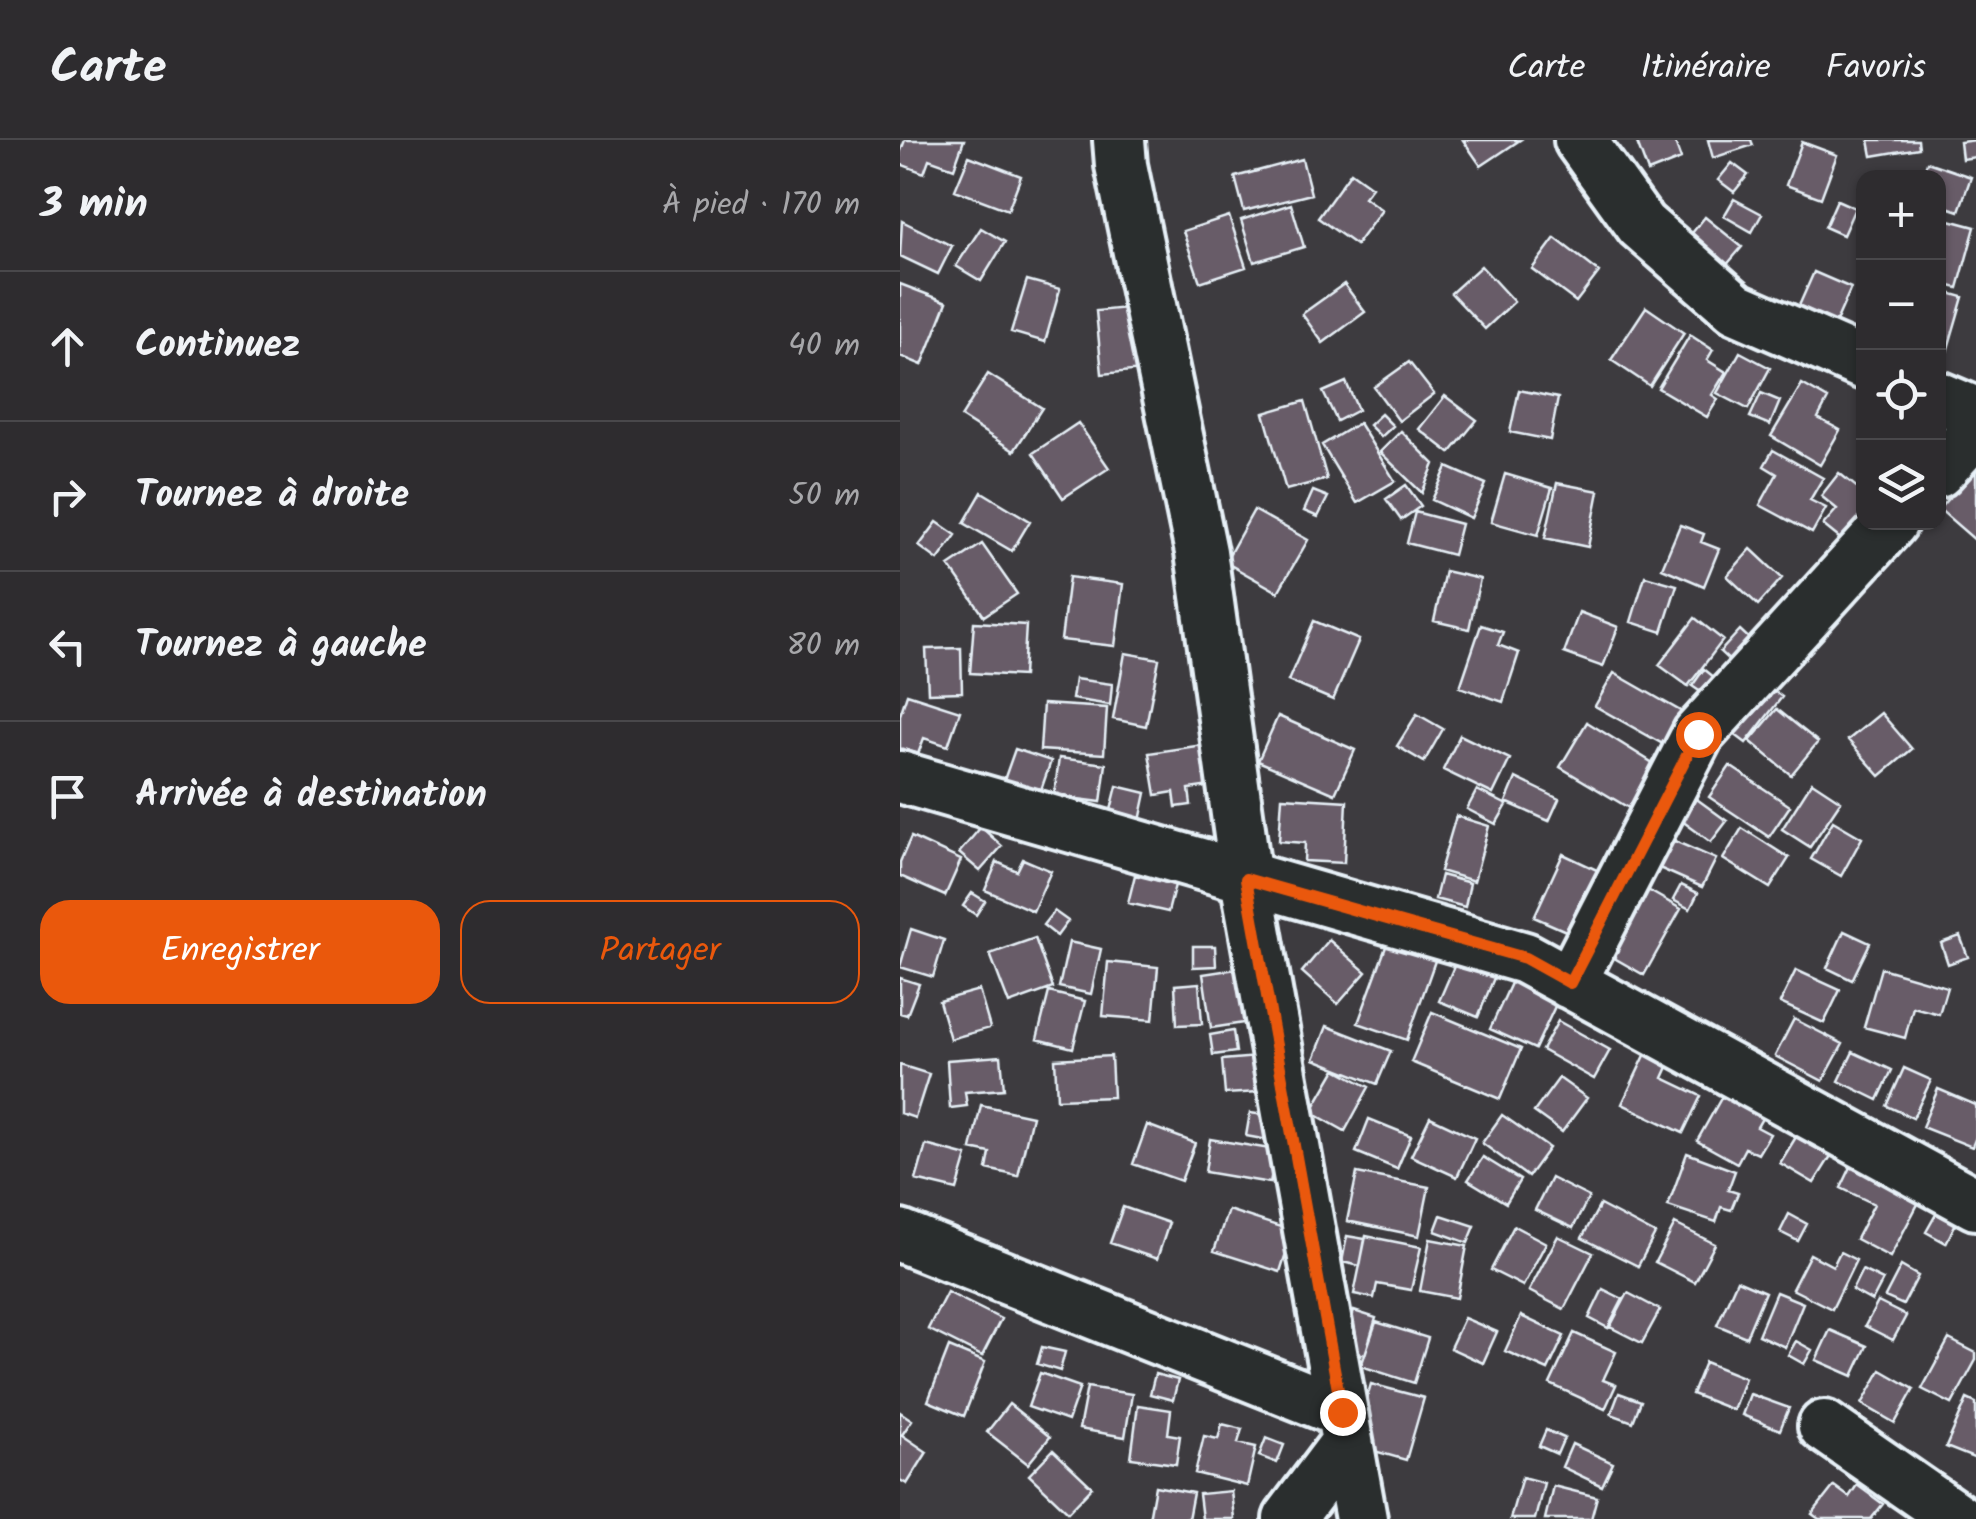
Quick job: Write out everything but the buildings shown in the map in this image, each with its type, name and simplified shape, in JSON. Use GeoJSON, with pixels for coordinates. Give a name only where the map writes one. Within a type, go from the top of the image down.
{"type":"FeatureCollection","features":[{"type":"Feature","properties":{"kind":"street"},"geometry":{"type":"LineString","coordinates":[[1119,140],[1200,552],[1246,879],[1360,1519]]}},
{"type":"Feature","properties":{"kind":"street"},"geometry":{"type":"LineString","coordinates":[[1580,140],[1641,225],[1736,308],[1856,360]]}},
{"type":"Feature","properties":{"kind":"street"},"geometry":{"type":"LineString","coordinates":[[1946,400],[1976,413]]}},
{"type":"Feature","properties":{"kind":"street"},"geometry":{"type":"LineString","coordinates":[[1946,463],[1976,431]]}},
{"type":"Feature","properties":{"kind":"street"},"geometry":{"type":"LineString","coordinates":[[1570,983],[1698,734],[1885,530]]}},
{"type":"Feature","properties":{"kind":"street"},"geometry":{"type":"LineString","coordinates":[[900,777],[1525,958],[1976,1204]]}},
{"type":"Feature","properties":{"kind":"street"},"geometry":{"type":"LineString","coordinates":[[900,1236],[1090,1314],[1344,1427]]}},
{"type":"Feature","properties":{"kind":"street"},"geometry":{"type":"LineString","coordinates":[[1824,1426],[1958,1519]]}},
{"type":"Feature","properties":{"kind":"street"},"geometry":{"type":"LineString","coordinates":[[1288,1519],[1344,1427]]}},
{"type":"Feature","properties":{"kind":"route"},"geometry":{"type":"LineString","coordinates":[[1342,1412],[1246,879],[1525,958],[1570,983],[1698,734]]}}]}
